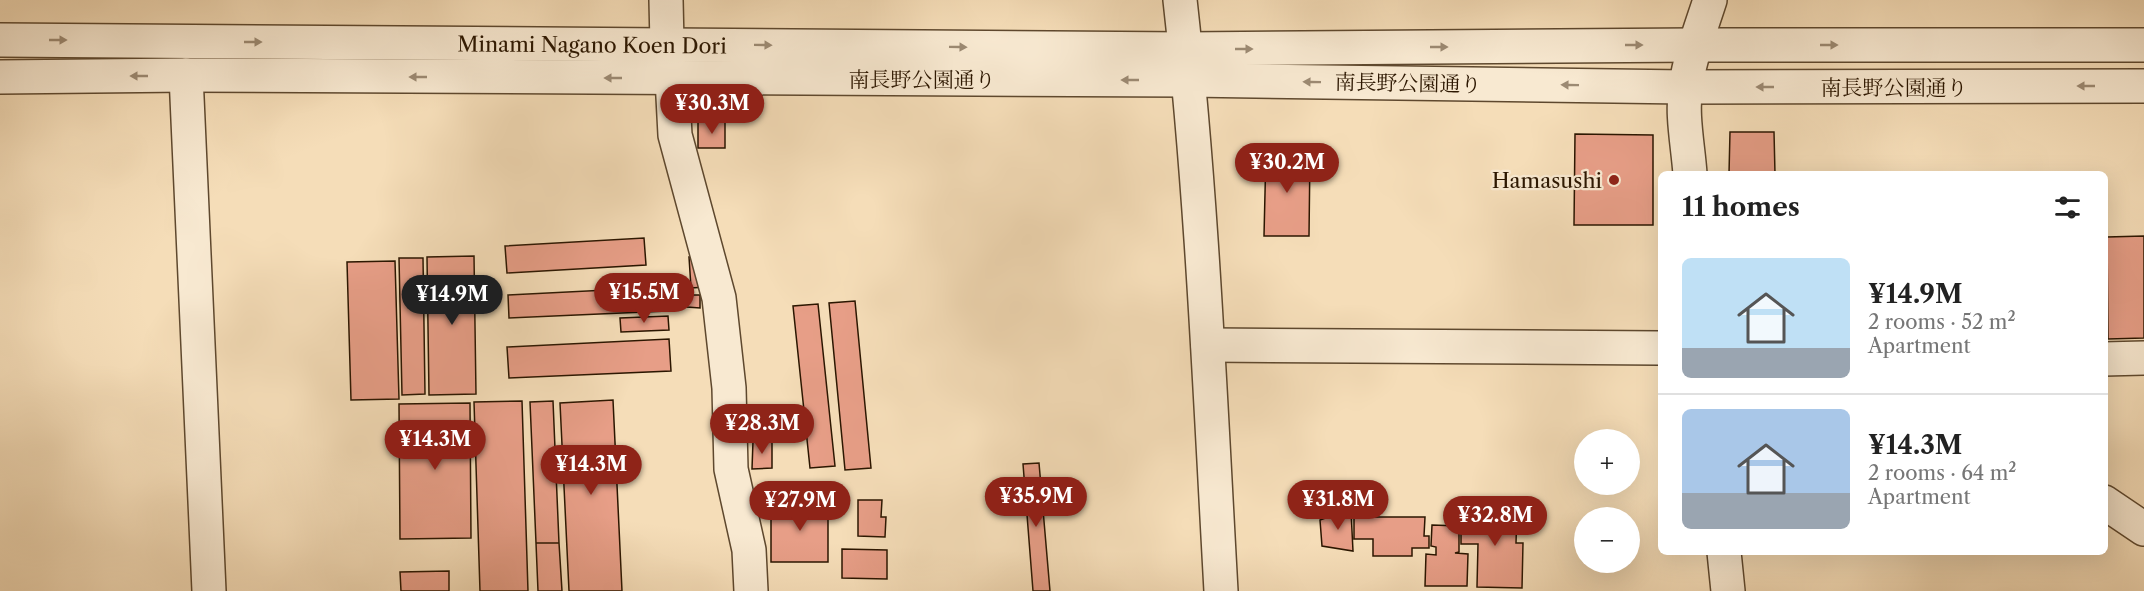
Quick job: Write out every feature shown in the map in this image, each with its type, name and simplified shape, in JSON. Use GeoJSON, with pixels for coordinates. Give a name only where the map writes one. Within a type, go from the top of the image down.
{"type":"FeatureCollection","features":[{"type":"Feature","properties":{"kind":"street"},"geometry":{"type":"LineString","coordinates":[[666,0],[667,44]]}},
{"type":"Feature","properties":{"kind":"street"},"geometry":{"type":"LineString","coordinates":[[1180,0],[1208,345],[1221,591]]}},
{"type":"Feature","properties":{"kind":"street"},"geometry":{"type":"LineString","coordinates":[[1690,171],[1685,87],[1695,45],[1710,0]]}},
{"type":"Feature","properties":{"kind":"street","name":"Minami Nagano Koen Dori"},"geometry":{"type":"LineString","coordinates":[[0,40],[667,44],[1187,65]]}},
{"type":"Feature","properties":{"kind":"street","name":"南長野公園通り"},"geometry":{"type":"LineString","coordinates":[[672,78],[1187,65],[1695,45],[2144,45]]}},
{"type":"Feature","properties":{"kind":"street","name":"南長野公園通り"},"geometry":{"type":"LineString","coordinates":[[1187,65],[1685,87],[2144,86]]}},
{"type":"Feature","properties":{"kind":"street"},"geometry":{"type":"LineString","coordinates":[[186,75],[209,591]]}},
{"type":"Feature","properties":{"kind":"street","name":"Minami Nagano Koen Dori"},"geometry":{"type":"LineString","coordinates":[[0,77],[186,75],[672,78]]}},
{"type":"Feature","properties":{"kind":"street"},"geometry":{"type":"LineString","coordinates":[[672,78],[675,135],[719,298],[729,388],[730,469],[749,550],[750,591]]}},
{"type":"Feature","properties":{"kind":"street"},"geometry":{"type":"LineString","coordinates":[[1208,345],[1658,348]]}},
{"type":"Feature","properties":{"kind":"street"},"geometry":{"type":"LineString","coordinates":[[2108,359],[2144,358]]}},
{"type":"Feature","properties":{"kind":"street"},"geometry":{"type":"LineString","coordinates":[[2108,505],[2144,529]]}},
{"type":"Feature","properties":{"kind":"street"},"geometry":{"type":"LineString","coordinates":[[1724,555],[1728,591]]}},
{"type":"Feature","properties":{"kind":"building"},"geometry":{"type":"Polygon","coordinates":[[[698,122],[725,122],[725,148],[698,148],[698,122]]]}},
{"type":"Feature","properties":{"kind":"building"},"geometry":{"type":"Polygon","coordinates":[[[1730,132],[1774,132],[1775,171],[1729,171],[1730,132]]]}},
{"type":"Feature","properties":{"kind":"building","name":"Hamasushi"},"geometry":{"type":"Polygon","coordinates":[[[1575,134],[1653,135],[1653,225],[1574,225],[1575,134]]]}},
{"type":"Feature","properties":{"kind":"building"},"geometry":{"type":"Polygon","coordinates":[[[1266,151],[1310,153],[1309,236],[1264,236],[1266,151]]]}},
{"type":"Feature","properties":{"kind":"building"},"geometry":{"type":"Polygon","coordinates":[[[2144,236],[2144,338],[2108,339],[2108,237],[2144,236]]]}},
{"type":"Feature","properties":{"kind":"building"},"geometry":{"type":"Polygon","coordinates":[[[644,238],[646,265],[507,273],[505,246],[644,238]]]}},
{"type":"Feature","properties":{"kind":"building"},"geometry":{"type":"Polygon","coordinates":[[[474,256],[476,394],[429,395],[427,257],[474,256]]]}},
{"type":"Feature","properties":{"kind":"building"},"geometry":{"type":"Polygon","coordinates":[[[705,256],[706,287],[691,288],[689,257],[705,256]]]}},
{"type":"Feature","properties":{"kind":"building"},"geometry":{"type":"Polygon","coordinates":[[[399,258],[423,258],[425,394],[402,395],[399,258]]]}},
{"type":"Feature","properties":{"kind":"building"},"geometry":{"type":"Polygon","coordinates":[[[395,261],[399,399],[351,400],[347,262],[395,261]]]}},
{"type":"Feature","properties":{"kind":"building"},"geometry":{"type":"Polygon","coordinates":[[[666,287],[667,311],[509,318],[508,295],[666,287]]]}},
{"type":"Feature","properties":{"kind":"building"},"geometry":{"type":"Polygon","coordinates":[[[688,295],[700,295],[700,308],[687,307],[688,295]]]}},
{"type":"Feature","properties":{"kind":"building"},"geometry":{"type":"Polygon","coordinates":[[[855,301],[871,468],[845,470],[829,303],[855,301]]]}},
{"type":"Feature","properties":{"kind":"building"},"geometry":{"type":"Polygon","coordinates":[[[818,304],[835,466],[810,468],[793,306],[818,304]]]}},
{"type":"Feature","properties":{"kind":"building"},"geometry":{"type":"Polygon","coordinates":[[[668,316],[669,330],[621,332],[620,318],[668,316]]]}},
{"type":"Feature","properties":{"kind":"building"},"geometry":{"type":"Polygon","coordinates":[[[669,339],[671,371],[509,378],[507,347],[669,339]]]}},
{"type":"Feature","properties":{"kind":"building"},"geometry":{"type":"Polygon","coordinates":[[[613,400],[622,591],[569,591],[560,403],[613,400]]]}},
{"type":"Feature","properties":{"kind":"building"},"geometry":{"type":"Polygon","coordinates":[[[522,401],[528,591],[480,591],[474,402],[522,401]]]}},
{"type":"Feature","properties":{"kind":"building"},"geometry":{"type":"Polygon","coordinates":[[[553,401],[559,543],[536,543],[530,402],[553,401]]]}},
{"type":"Feature","properties":{"kind":"building"},"geometry":{"type":"Polygon","coordinates":[[[470,403],[471,538],[400,539],[399,404],[470,403]]]}},
{"type":"Feature","properties":{"kind":"building"},"geometry":{"type":"Polygon","coordinates":[[[753,441],[772,441],[772,468],[752,469],[753,441]]]}},
{"type":"Feature","properties":{"kind":"building"},"geometry":{"type":"Polygon","coordinates":[[[1039,463],[1050,591],[1033,591],[1023,464],[1039,463]]]}},
{"type":"Feature","properties":{"kind":"building"},"geometry":{"type":"Polygon","coordinates":[[[858,500],[882,500],[881,517],[886,517],[885,537],[858,536],[858,500]]]}},
{"type":"Feature","properties":{"kind":"building"},"geometry":{"type":"Polygon","coordinates":[[[771,503],[828,503],[828,562],[771,562],[771,503]]]}},
{"type":"Feature","properties":{"kind":"building"},"geometry":{"type":"Polygon","coordinates":[[[1334,510],[1351,511],[1353,551],[1322,546],[1320,520],[1328,517],[1334,510]]]}},
{"type":"Feature","properties":{"kind":"building"},"geometry":{"type":"Polygon","coordinates":[[[1461,511],[1517,512],[1516,543],[1523,543],[1522,588],[1477,587],[1478,544],[1461,544],[1461,511]]]}},
{"type":"Feature","properties":{"kind":"building"},"geometry":{"type":"Polygon","coordinates":[[[1354,517],[1425,517],[1424,536],[1429,536],[1429,548],[1412,548],[1412,556],[1373,556],[1373,539],[1354,539],[1354,517]]]}},
{"type":"Feature","properties":{"kind":"building"},"geometry":{"type":"Polygon","coordinates":[[[1432,525],[1459,526],[1459,552],[1455,553],[1468,554],[1467,586],[1425,586],[1426,554],[1436,555],[1436,547],[1431,546],[1432,525]]]}},
{"type":"Feature","properties":{"kind":"building"},"geometry":{"type":"Polygon","coordinates":[[[536,543],[559,543],[562,591],[538,591],[536,543]]]}},
{"type":"Feature","properties":{"kind":"building"},"geometry":{"type":"Polygon","coordinates":[[[842,549],[887,550],[887,579],[842,578],[842,549]]]}},
{"type":"Feature","properties":{"kind":"building"},"geometry":{"type":"Polygon","coordinates":[[[449,571],[449,591],[401,591],[400,572],[449,571]]]}},
{"type":"Feature","properties":{"kind":"place","name":"Hamasushi"},"geometry":{"type":"Point","coordinates":[1614,180]}}]}
